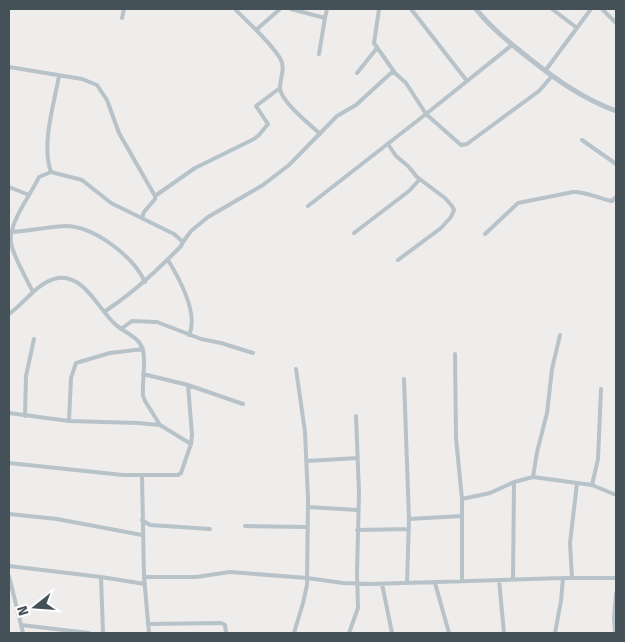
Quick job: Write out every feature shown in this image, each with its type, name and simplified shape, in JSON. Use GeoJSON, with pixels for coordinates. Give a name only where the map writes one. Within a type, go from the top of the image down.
{"type":"FeatureCollection","features":[{"type":"Feature","properties":{"kind":"street"},"geometry":{"type":"LineString","coordinates":[[122,18],[124,9]]}},
{"type":"Feature","properties":{"kind":"street"},"geometry":{"type":"LineString","coordinates":[[235,9],[270,44],[282,62],[283,72],[280,88],[284,98],[320,134]]}},
{"type":"Feature","properties":{"kind":"street"},"geometry":{"type":"LineString","coordinates":[[256,30],[280,9]]}},
{"type":"Feature","properties":{"kind":"street"},"geometry":{"type":"LineString","coordinates":[[291,9],[325,18]]}},
{"type":"Feature","properties":{"kind":"street"},"geometry":{"type":"LineString","coordinates":[[319,54],[327,9]]}},
{"type":"Feature","properties":{"kind":"street"},"geometry":{"type":"LineString","coordinates":[[379,9],[374,39],[377,48],[406,83],[426,114],[461,145],[466,144],[539,91],[552,76]]}},
{"type":"Feature","properties":{"kind":"street"},"geometry":{"type":"LineString","coordinates":[[411,9],[467,81]]}},
{"type":"Feature","properties":{"kind":"street"},"geometry":{"type":"LineString","coordinates":[[476,9],[512,45],[570,89],[587,99],[616,110]]}},
{"type":"Feature","properties":{"kind":"street"},"geometry":{"type":"LineString","coordinates":[[552,9],[577,28]]}},
{"type":"Feature","properties":{"kind":"street"},"geometry":{"type":"LineString","coordinates":[[546,71],[591,9]]}},
{"type":"Feature","properties":{"kind":"street"},"geometry":{"type":"LineString","coordinates":[[602,9],[616,23]]}},
{"type":"Feature","properties":{"kind":"street"},"geometry":{"type":"LineString","coordinates":[[308,206],[512,45]]}},
{"type":"Feature","properties":{"kind":"street"},"geometry":{"type":"LineString","coordinates":[[357,73],[377,48]]}},
{"type":"Feature","properties":{"kind":"street"},"geometry":{"type":"LineString","coordinates":[[9,67],[82,79],[94,83],[101,89],[107,100],[118,133],[155,196]]}},
{"type":"Feature","properties":{"kind":"street"},"geometry":{"type":"LineString","coordinates":[[104,312],[145,282],[181,246],[191,231],[208,217],[276,176],[296,159],[337,116],[351,108],[390,74],[396,73]]}},
{"type":"Feature","properties":{"kind":"street"},"geometry":{"type":"LineString","coordinates":[[52,172],[48,137],[59,76]]}},
{"type":"Feature","properties":{"kind":"street"},"geometry":{"type":"LineString","coordinates":[[142,218],[144,212],[155,200],[155,196],[195,168],[259,135],[268,124],[256,106],[280,88]]}},
{"type":"Feature","properties":{"kind":"street"},"geometry":{"type":"LineString","coordinates":[[582,140],[616,164]]}},
{"type":"Feature","properties":{"kind":"street"},"geometry":{"type":"LineString","coordinates":[[388,144],[396,156],[420,179],[445,198],[452,206],[453,213],[441,228],[398,260]]}},
{"type":"Feature","properties":{"kind":"street"},"geometry":{"type":"LineString","coordinates":[[33,292],[11,245],[12,232],[39,177],[52,172],[82,180],[111,203],[174,234],[183,242]]}},
{"type":"Feature","properties":{"kind":"street"},"geometry":{"type":"LineString","coordinates":[[354,233],[409,191],[420,179]]}},
{"type":"Feature","properties":{"kind":"street"},"geometry":{"type":"LineString","coordinates":[[9,187],[29,195]]}},
{"type":"Feature","properties":{"kind":"street"},"geometry":{"type":"LineString","coordinates":[[485,234],[515,205],[523,201],[578,191],[612,201],[616,197]]}},
{"type":"Feature","properties":{"kind":"street"},"geometry":{"type":"LineString","coordinates":[[12,232],[67,226],[87,231],[124,254],[141,274],[145,282]]}},
{"type":"Feature","properties":{"kind":"street"},"geometry":{"type":"LineString","coordinates":[[168,260],[180,281],[189,306],[192,327],[189,335]]}},
{"type":"Feature","properties":{"kind":"street"},"geometry":{"type":"LineString","coordinates":[[9,314],[33,292],[58,278],[70,280],[86,289],[115,324],[138,340],[142,349],[142,385],[145,400],[160,425]]}},
{"type":"Feature","properties":{"kind":"street"},"geometry":{"type":"LineString","coordinates":[[121,329],[132,321],[148,321],[169,326],[201,340],[221,343],[252,353]]}},
{"type":"Feature","properties":{"kind":"street"},"geometry":{"type":"LineString","coordinates":[[533,477],[537,452],[547,414],[552,368],[560,335]]}},
{"type":"Feature","properties":{"kind":"street"},"geometry":{"type":"LineString","coordinates":[[25,416],[26,376],[34,339]]}},
{"type":"Feature","properties":{"kind":"street"},"geometry":{"type":"LineString","coordinates":[[69,421],[71,378],[76,363],[110,353],[142,349]]}},
{"type":"Feature","properties":{"kind":"street"},"geometry":{"type":"LineString","coordinates":[[455,354],[456,438],[462,499],[462,581]]}},
{"type":"Feature","properties":{"kind":"street"},"geometry":{"type":"LineString","coordinates":[[296,368],[306,461],[308,506],[307,578],[305,596],[296,633]]}},
{"type":"Feature","properties":{"kind":"street"},"geometry":{"type":"LineString","coordinates":[[143,374],[188,384],[243,404]]}},
{"type":"Feature","properties":{"kind":"street"},"geometry":{"type":"LineString","coordinates":[[404,380],[409,520],[407,583]]}},
{"type":"Feature","properties":{"kind":"street"},"geometry":{"type":"LineString","coordinates":[[9,462],[102,473],[180,474],[191,444],[188,384]]}},
{"type":"Feature","properties":{"kind":"street"},"geometry":{"type":"LineString","coordinates":[[592,485],[598,459],[601,389]]}},
{"type":"Feature","properties":{"kind":"street"},"geometry":{"type":"LineString","coordinates":[[9,413],[69,421],[160,425],[191,444]]}},
{"type":"Feature","properties":{"kind":"street"},"geometry":{"type":"LineString","coordinates":[[349,633],[358,608],[358,458],[356,416]]}},
{"type":"Feature","properties":{"kind":"street"},"geometry":{"type":"LineString","coordinates":[[306,461],[358,458]]}},
{"type":"Feature","properties":{"kind":"street"},"geometry":{"type":"LineString","coordinates":[[142,475],[144,577],[150,633]]}},
{"type":"Feature","properties":{"kind":"street"},"geometry":{"type":"LineString","coordinates":[[462,499],[490,493],[514,482],[533,477],[592,485],[616,495]]}},
{"type":"Feature","properties":{"kind":"street"},"geometry":{"type":"LineString","coordinates":[[513,579],[514,482]]}},
{"type":"Feature","properties":{"kind":"street"},"geometry":{"type":"LineString","coordinates":[[572,578],[570,543],[577,483]]}},
{"type":"Feature","properties":{"kind":"street"},"geometry":{"type":"LineString","coordinates":[[308,506],[358,510]]}},
{"type":"Feature","properties":{"kind":"street"},"geometry":{"type":"LineString","coordinates":[[9,514],[57,519],[142,535]]}},
{"type":"Feature","properties":{"kind":"street"},"geometry":{"type":"LineString","coordinates":[[409,520],[462,516]]}},
{"type":"Feature","properties":{"kind":"street"},"geometry":{"type":"LineString","coordinates":[[142,520],[150,525]]}},
{"type":"Feature","properties":{"kind":"street"},"geometry":{"type":"LineString","coordinates":[[142,528],[150,525],[210,529]]}},
{"type":"Feature","properties":{"kind":"street"},"geometry":{"type":"LineString","coordinates":[[244,526],[307,527]]}},
{"type":"Feature","properties":{"kind":"street"},"geometry":{"type":"LineString","coordinates":[[357,530],[409,529]]}},
{"type":"Feature","properties":{"kind":"street"},"geometry":{"type":"LineString","coordinates":[[9,566],[145,584]]}},
{"type":"Feature","properties":{"kind":"street"},"geometry":{"type":"LineString","coordinates":[[144,577],[196,577],[230,572],[358,584],[616,578]]}},
{"type":"Feature","properties":{"kind":"street"},"geometry":{"type":"LineString","coordinates":[[9,576],[23,633]]}},
{"type":"Feature","properties":{"kind":"street"},"geometry":{"type":"LineString","coordinates":[[101,577],[103,633]]}},
{"type":"Feature","properties":{"kind":"street"},"geometry":{"type":"LineString","coordinates":[[555,633],[562,601],[563,578]]}},
{"type":"Feature","properties":{"kind":"street"},"geometry":{"type":"LineString","coordinates":[[499,580],[504,633]]}},
{"type":"Feature","properties":{"kind":"street"},"geometry":{"type":"LineString","coordinates":[[435,583],[448,633]]}},
{"type":"Feature","properties":{"kind":"street"},"geometry":{"type":"LineString","coordinates":[[382,584],[392,633]]}},
{"type":"Feature","properties":{"kind":"street"},"geometry":{"type":"LineString","coordinates":[[616,593],[614,618],[616,633]]}},
{"type":"Feature","properties":{"kind":"street"},"geometry":{"type":"LineString","coordinates":[[148,624],[220,623],[225,625],[226,633]]}},
{"type":"Feature","properties":{"kind":"street"},"geometry":{"type":"LineString","coordinates":[[21,625],[89,633]]}}]}
